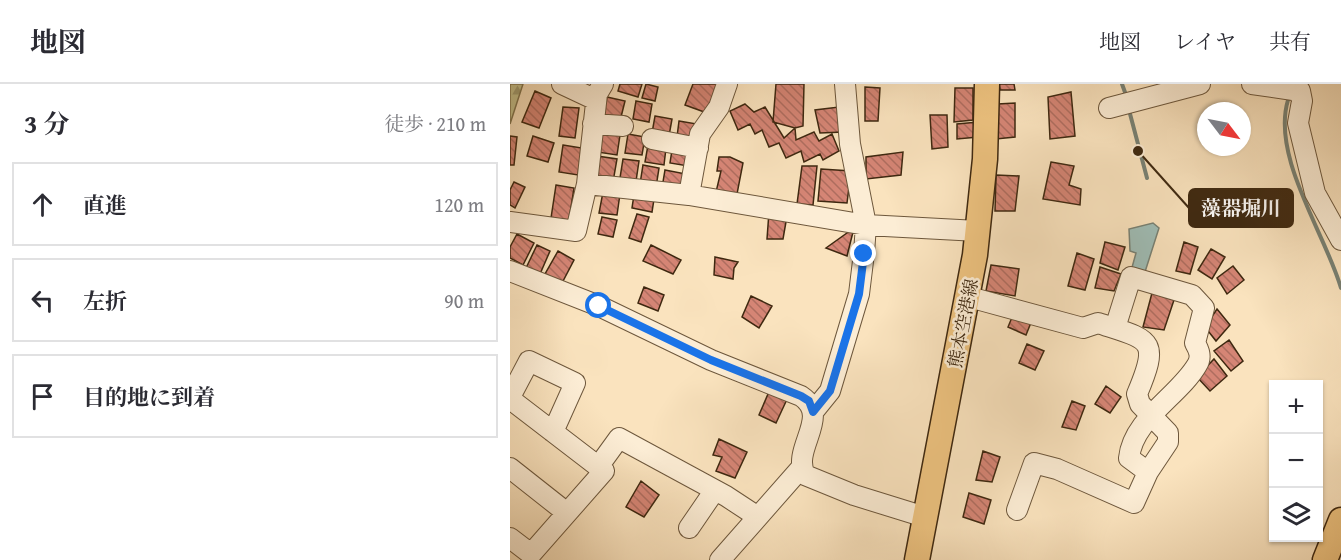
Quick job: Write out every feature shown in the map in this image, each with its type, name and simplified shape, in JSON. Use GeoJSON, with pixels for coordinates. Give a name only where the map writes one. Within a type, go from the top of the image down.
{"type":"FeatureCollection","features":[{"type":"Feature","properties":{"kind":"main road","name":"熊本空港線"},"geometry":{"type":"LineString","coordinates":[[917,560],[969,297],[985,159],[987,84]]}},
{"type":"Feature","properties":{"kind":"main road"},"geometry":{"type":"LineString","coordinates":[[1324,560],[1341,520]]}},
{"type":"Feature","properties":{"kind":"street"},"geometry":{"type":"LineString","coordinates":[[510,222],[576,231],[587,184],[593,124],[599,92],[562,84]]}},
{"type":"Feature","properties":{"kind":"street"},"geometry":{"type":"LineString","coordinates":[[689,195],[700,134],[719,107],[727,84]]}},
{"type":"Feature","properties":{"kind":"street"},"geometry":{"type":"LineString","coordinates":[[720,560],[801,468],[813,412],[830,391],[859,294],[866,225],[850,144],[845,84]]}},
{"type":"Feature","properties":{"kind":"street"},"geometry":{"type":"LineString","coordinates":[[1109,108],[1200,84]]}},
{"type":"Feature","properties":{"kind":"street"},"geometry":{"type":"LineString","coordinates":[[1252,84],[1300,91],[1302,101],[1298,123],[1315,193],[1341,240]]}},
{"type":"Feature","properties":{"kind":"street"},"geometry":{"type":"LineString","coordinates":[[593,124],[623,126]]}},
{"type":"Feature","properties":{"kind":"street"},"geometry":{"type":"LineString","coordinates":[[652,139],[698,148]]}},
{"type":"Feature","properties":{"kind":"street"},"geometry":{"type":"LineString","coordinates":[[587,184],[689,195],[866,225],[978,231]]}},
{"type":"Feature","properties":{"kind":"street"},"geometry":{"type":"LineString","coordinates":[[510,271],[599,306],[711,360],[801,396],[809,401],[813,412]]}},
{"type":"Feature","properties":{"kind":"street"},"geometry":{"type":"LineString","coordinates":[[1114,328],[1131,277],[1192,295],[1204,308],[1195,343],[1200,351],[1198,364],[1152,416],[1130,447],[1129,458],[1148,472]]}},
{"type":"Feature","properties":{"kind":"street"},"geometry":{"type":"LineString","coordinates":[[969,297],[1083,328],[1098,323],[1140,337],[1148,348],[1150,363],[1137,394],[1140,404],[1168,433],[1168,442],[1148,472],[1134,503],[1057,468],[1034,463],[1017,510]]}},
{"type":"Feature","properties":{"kind":"street"},"geometry":{"type":"LineString","coordinates":[[510,537],[531,554],[603,471],[553,432],[510,398],[529,362],[574,383],[553,432]]}},
{"type":"Feature","properties":{"kind":"street"},"geometry":{"type":"LineString","coordinates":[[598,467],[619,438],[715,490],[758,517]]}},
{"type":"Feature","properties":{"kind":"street"},"geometry":{"type":"LineString","coordinates":[[510,468],[567,513]]}},
{"type":"Feature","properties":{"kind":"street"},"geometry":{"type":"LineString","coordinates":[[801,468],[805,475],[813,480],[925,517]]}},
{"type":"Feature","properties":{"kind":"street"},"geometry":{"type":"LineString","coordinates":[[689,528],[715,490]]}},
{"type":"Feature","properties":{"kind":"green space"},"geometry":{"type":"Polygon","coordinates":[[[510,84],[523,84],[510,124],[510,84]]]}},
{"type":"Feature","properties":{"kind":"water"},"geometry":{"type":"Polygon","coordinates":[[[1153,223],[1159,228],[1144,275],[1131,271],[1136,253],[1130,251],[1129,229],[1153,223]]]}},
{"type":"Feature","properties":{"kind":"building"},"geometry":{"type":"Polygon","coordinates":[[[620,84],[642,84],[638,97],[618,91],[620,84]]]}},
{"type":"Feature","properties":{"kind":"building"},"geometry":{"type":"Polygon","coordinates":[[[646,84],[658,87],[655,101],[642,98],[646,84]]]}},
{"type":"Feature","properties":{"kind":"building"},"geometry":{"type":"Polygon","coordinates":[[[693,84],[718,84],[707,113],[685,105],[693,84]]]}},
{"type":"Feature","properties":{"kind":"building"},"geometry":{"type":"Polygon","coordinates":[[[776,84],[804,84],[803,126],[795,128],[773,122],[776,84]]]}},
{"type":"Feature","properties":{"kind":"building"},"geometry":{"type":"Polygon","coordinates":[[[999,84],[1014,84],[1015,90],[1000,90],[999,84]]]}},
{"type":"Feature","properties":{"kind":"building"},"geometry":{"type":"Polygon","coordinates":[[[865,87],[880,88],[878,121],[865,121],[865,87]]]}},
{"type":"Feature","properties":{"kind":"building"},"geometry":{"type":"Polygon","coordinates":[[[955,88],[973,88],[973,120],[954,122],[955,88]]]}},
{"type":"Feature","properties":{"kind":"building"},"geometry":{"type":"Polygon","coordinates":[[[535,91],[551,98],[539,128],[522,122],[535,91]]]}},
{"type":"Feature","properties":{"kind":"building"},"geometry":{"type":"Polygon","coordinates":[[[1071,92],[1075,136],[1050,139],[1048,97],[1071,92]]]}},
{"type":"Feature","properties":{"kind":"building"},"geometry":{"type":"Polygon","coordinates":[[[607,97],[625,101],[620,121],[602,117],[607,97]]]}},
{"type":"Feature","properties":{"kind":"building"},"geometry":{"type":"Polygon","coordinates":[[[636,101],[652,104],[649,122],[633,119],[636,101]]]}},
{"type":"Feature","properties":{"kind":"building"},"geometry":{"type":"Polygon","coordinates":[[[1015,103],[1015,137],[996,139],[998,104],[1015,103]]]}},
{"type":"Feature","properties":{"kind":"building"},"geometry":{"type":"Polygon","coordinates":[[[745,104],[754,112],[765,107],[784,138],[795,128],[796,140],[814,132],[819,141],[832,134],[839,151],[823,160],[820,154],[804,162],[801,151],[786,158],[779,143],[769,147],[762,130],[755,134],[750,124],[738,130],[730,111],[745,104]]]}},
{"type":"Feature","properties":{"kind":"building"},"geometry":{"type":"Polygon","coordinates":[[[563,107],[579,108],[575,138],[559,136],[563,107]]]}},
{"type":"Feature","properties":{"kind":"building"},"geometry":{"type":"Polygon","coordinates":[[[839,107],[843,132],[820,133],[815,110],[839,107]]]}},
{"type":"Feature","properties":{"kind":"building"},"geometry":{"type":"Polygon","coordinates":[[[930,115],[947,115],[948,147],[932,149],[930,115]]]}},
{"type":"Feature","properties":{"kind":"building"},"geometry":{"type":"Polygon","coordinates":[[[655,116],[672,119],[669,136],[652,133],[655,116]]]}},
{"type":"Feature","properties":{"kind":"building"},"geometry":{"type":"Polygon","coordinates":[[[679,121],[697,124],[694,140],[677,137],[679,121]]]}},
{"type":"Feature","properties":{"kind":"building"},"geometry":{"type":"Polygon","coordinates":[[[978,122],[978,137],[957,139],[957,124],[978,122]]]}},
{"type":"Feature","properties":{"kind":"building"},"geometry":{"type":"Polygon","coordinates":[[[601,132],[620,135],[617,155],[597,152],[601,132]]]}},
{"type":"Feature","properties":{"kind":"building"},"geometry":{"type":"Polygon","coordinates":[[[628,134],[645,137],[642,155],[625,153],[628,134]]]}},
{"type":"Feature","properties":{"kind":"building"},"geometry":{"type":"Polygon","coordinates":[[[510,136],[517,137],[514,165],[510,165],[510,136]]]}},
{"type":"Feature","properties":{"kind":"building"},"geometry":{"type":"Polygon","coordinates":[[[533,136],[554,143],[548,162],[527,156],[533,136]]]}},
{"type":"Feature","properties":{"kind":"building"},"geometry":{"type":"Polygon","coordinates":[[[563,145],[582,148],[578,175],[559,172],[563,145]]]}},
{"type":"Feature","properties":{"kind":"building"},"geometry":{"type":"Polygon","coordinates":[[[648,145],[666,148],[664,165],[645,162],[648,145]]]}},
{"type":"Feature","properties":{"kind":"building"},"geometry":{"type":"Polygon","coordinates":[[[672,150],[690,153],[688,166],[670,163],[672,150]]]}},
{"type":"Feature","properties":{"kind":"building"},"geometry":{"type":"Polygon","coordinates":[[[903,152],[901,175],[866,179],[866,157],[903,152]]]}},
{"type":"Feature","properties":{"kind":"building"},"geometry":{"type":"Polygon","coordinates":[[[597,156],[617,159],[613,182],[593,179],[597,156]]]}},
{"type":"Feature","properties":{"kind":"building"},"geometry":{"type":"Polygon","coordinates":[[[719,157],[730,157],[743,163],[737,194],[716,192],[721,171],[717,171],[719,157]]]}},
{"type":"Feature","properties":{"kind":"building"},"geometry":{"type":"Polygon","coordinates":[[[623,159],[639,161],[636,181],[620,178],[623,159]]]}},
{"type":"Feature","properties":{"kind":"building"},"geometry":{"type":"Polygon","coordinates":[[[1051,162],[1074,166],[1069,185],[1081,189],[1080,205],[1043,199],[1051,162]]]}},
{"type":"Feature","properties":{"kind":"building"},"geometry":{"type":"Polygon","coordinates":[[[643,165],[659,168],[656,187],[640,184],[643,165]]]}},
{"type":"Feature","properties":{"kind":"building"},"geometry":{"type":"Polygon","coordinates":[[[802,166],[817,166],[813,205],[797,204],[802,166]]]}},
{"type":"Feature","properties":{"kind":"building"},"geometry":{"type":"Polygon","coordinates":[[[821,169],[851,171],[847,203],[818,201],[821,169]]]}},
{"type":"Feature","properties":{"kind":"building"},"geometry":{"type":"Polygon","coordinates":[[[665,170],[686,174],[683,192],[662,188],[665,170]]]}},
{"type":"Feature","properties":{"kind":"building"},"geometry":{"type":"Polygon","coordinates":[[[996,175],[1019,176],[1015,211],[995,211],[996,175]]]}},
{"type":"Feature","properties":{"kind":"building"},"geometry":{"type":"Polygon","coordinates":[[[514,182],[525,187],[515,208],[510,205],[510,190],[514,182]]]}},
{"type":"Feature","properties":{"kind":"building"},"geometry":{"type":"Polygon","coordinates":[[[556,185],[574,188],[569,220],[551,218],[556,185]]]}},
{"type":"Feature","properties":{"kind":"building"},"geometry":{"type":"Polygon","coordinates":[[[603,192],[620,194],[617,215],[599,213],[603,192]]]}},
{"type":"Feature","properties":{"kind":"building"},"geometry":{"type":"Polygon","coordinates":[[[634,195],[654,199],[652,212],[632,208],[634,195]]]}},
{"type":"Feature","properties":{"kind":"building"},"geometry":{"type":"Polygon","coordinates":[[[769,212],[787,216],[783,239],[767,239],[769,212]]]}},
{"type":"Feature","properties":{"kind":"building"},"geometry":{"type":"Polygon","coordinates":[[[637,214],[649,217],[641,242],[629,238],[637,214]]]}},
{"type":"Feature","properties":{"kind":"building"},"geometry":{"type":"Polygon","coordinates":[[[602,217],[617,220],[613,237],[598,234],[602,217]]]}},
{"type":"Feature","properties":{"kind":"building"},"geometry":{"type":"Polygon","coordinates":[[[854,228],[847,256],[826,248],[854,228]]]}},
{"type":"Feature","properties":{"kind":"building"},"geometry":{"type":"Polygon","coordinates":[[[517,234],[534,243],[523,265],[510,258],[510,247],[517,234]]]}},
{"type":"Feature","properties":{"kind":"building"},"geometry":{"type":"Polygon","coordinates":[[[1105,242],[1125,247],[1118,270],[1100,263],[1105,242]]]}},
{"type":"Feature","properties":{"kind":"building"},"geometry":{"type":"Polygon","coordinates":[[[1184,242],[1198,247],[1190,274],[1176,271],[1184,242]]]}},
{"type":"Feature","properties":{"kind":"building"},"geometry":{"type":"Polygon","coordinates":[[[537,245],[550,251],[540,274],[526,268],[537,245]]]}},
{"type":"Feature","properties":{"kind":"building"},"geometry":{"type":"Polygon","coordinates":[[[651,245],[681,260],[673,274],[643,261],[651,245]]]}},
{"type":"Feature","properties":{"kind":"building"},"geometry":{"type":"Polygon","coordinates":[[[1211,249],[1225,257],[1212,279],[1198,270],[1211,249]]]}},
{"type":"Feature","properties":{"kind":"building"},"geometry":{"type":"Polygon","coordinates":[[[558,251],[574,260],[562,283],[545,274],[558,251]]]}},
{"type":"Feature","properties":{"kind":"building"},"geometry":{"type":"Polygon","coordinates":[[[1077,253],[1094,259],[1085,290],[1068,286],[1077,253]]]}},
{"type":"Feature","properties":{"kind":"building"},"geometry":{"type":"Polygon","coordinates":[[[715,257],[738,262],[734,268],[733,279],[714,275],[715,257]]]}},
{"type":"Feature","properties":{"kind":"building"},"geometry":{"type":"Polygon","coordinates":[[[991,265],[1019,269],[1015,296],[986,291],[991,265]]]}},
{"type":"Feature","properties":{"kind":"building"},"geometry":{"type":"Polygon","coordinates":[[[1233,266],[1244,280],[1227,294],[1217,278],[1233,266]]]}},
{"type":"Feature","properties":{"kind":"building"},"geometry":{"type":"Polygon","coordinates":[[[1100,267],[1121,274],[1114,291],[1095,288],[1100,267]]]}},
{"type":"Feature","properties":{"kind":"building"},"geometry":{"type":"Polygon","coordinates":[[[644,287],[664,295],[658,311],[638,303],[644,287]]]}},
{"type":"Feature","properties":{"kind":"building"},"geometry":{"type":"Polygon","coordinates":[[[1152,293],[1174,300],[1164,330],[1143,327],[1152,293]]]}},
{"type":"Feature","properties":{"kind":"building"},"geometry":{"type":"Polygon","coordinates":[[[751,296],[772,306],[759,328],[742,317],[751,296]]]}},
{"type":"Feature","properties":{"kind":"building"},"geometry":{"type":"Polygon","coordinates":[[[1217,309],[1230,325],[1216,341],[1205,327],[1217,309]]]}},
{"type":"Feature","properties":{"kind":"building"},"geometry":{"type":"Polygon","coordinates":[[[1015,310],[1032,320],[1026,335],[1008,327],[1015,310]]]}},
{"type":"Feature","properties":{"kind":"building"},"geometry":{"type":"Polygon","coordinates":[[[1229,340],[1243,361],[1231,371],[1214,351],[1229,340]]]}},
{"type":"Feature","properties":{"kind":"building"},"geometry":{"type":"Polygon","coordinates":[[[1027,344],[1044,351],[1035,370],[1019,363],[1027,344]]]}},
{"type":"Feature","properties":{"kind":"building"},"geometry":{"type":"Polygon","coordinates":[[[1214,359],[1227,376],[1210,391],[1197,377],[1214,359]]]}},
{"type":"Feature","properties":{"kind":"building"},"geometry":{"type":"Polygon","coordinates":[[[1106,386],[1121,397],[1110,413],[1095,404],[1106,386]]]}},
{"type":"Feature","properties":{"kind":"building"},"geometry":{"type":"Polygon","coordinates":[[[771,387],[789,395],[776,423],[759,415],[771,387]]]}},
{"type":"Feature","properties":{"kind":"building"},"geometry":{"type":"Polygon","coordinates":[[[1072,401],[1085,406],[1076,430],[1062,427],[1072,401]]]}},
{"type":"Feature","properties":{"kind":"building"},"geometry":{"type":"Polygon","coordinates":[[[719,439],[747,452],[735,478],[716,471],[722,457],[713,455],[719,439]]]}},
{"type":"Feature","properties":{"kind":"building"},"geometry":{"type":"Polygon","coordinates":[[[983,451],[1000,457],[992,482],[976,480],[983,451]]]}},
{"type":"Feature","properties":{"kind":"building"},"geometry":{"type":"Polygon","coordinates":[[[641,481],[659,495],[644,517],[626,507],[641,481]]]}},
{"type":"Feature","properties":{"kind":"building"},"geometry":{"type":"Polygon","coordinates":[[[969,493],[991,500],[984,524],[963,517],[969,493]]]}},
{"type":"Feature","properties":{"kind":"waterway"},"geometry":{"type":"LineString","coordinates":[[1122,84],[1126,95]]}},
{"type":"Feature","properties":{"kind":"waterway"},"geometry":{"type":"LineString","coordinates":[[1288,100],[1285,122],[1287,146],[1293,170],[1341,288]]}},
{"type":"Feature","properties":{"kind":"waterway"},"geometry":{"type":"LineString","coordinates":[[1129,110],[1147,178]]}},
{"type":"Feature","properties":{"kind":"place","name":"藻器堀川"},"geometry":{"type":"Point","coordinates":[1138,151]}},
{"type":"Feature","properties":{"kind":"route"},"geometry":{"type":"LineString","coordinates":[[599,306],[711,360],[801,396],[809,401],[813,412],[830,391],[859,294],[864,254]]}}]}
